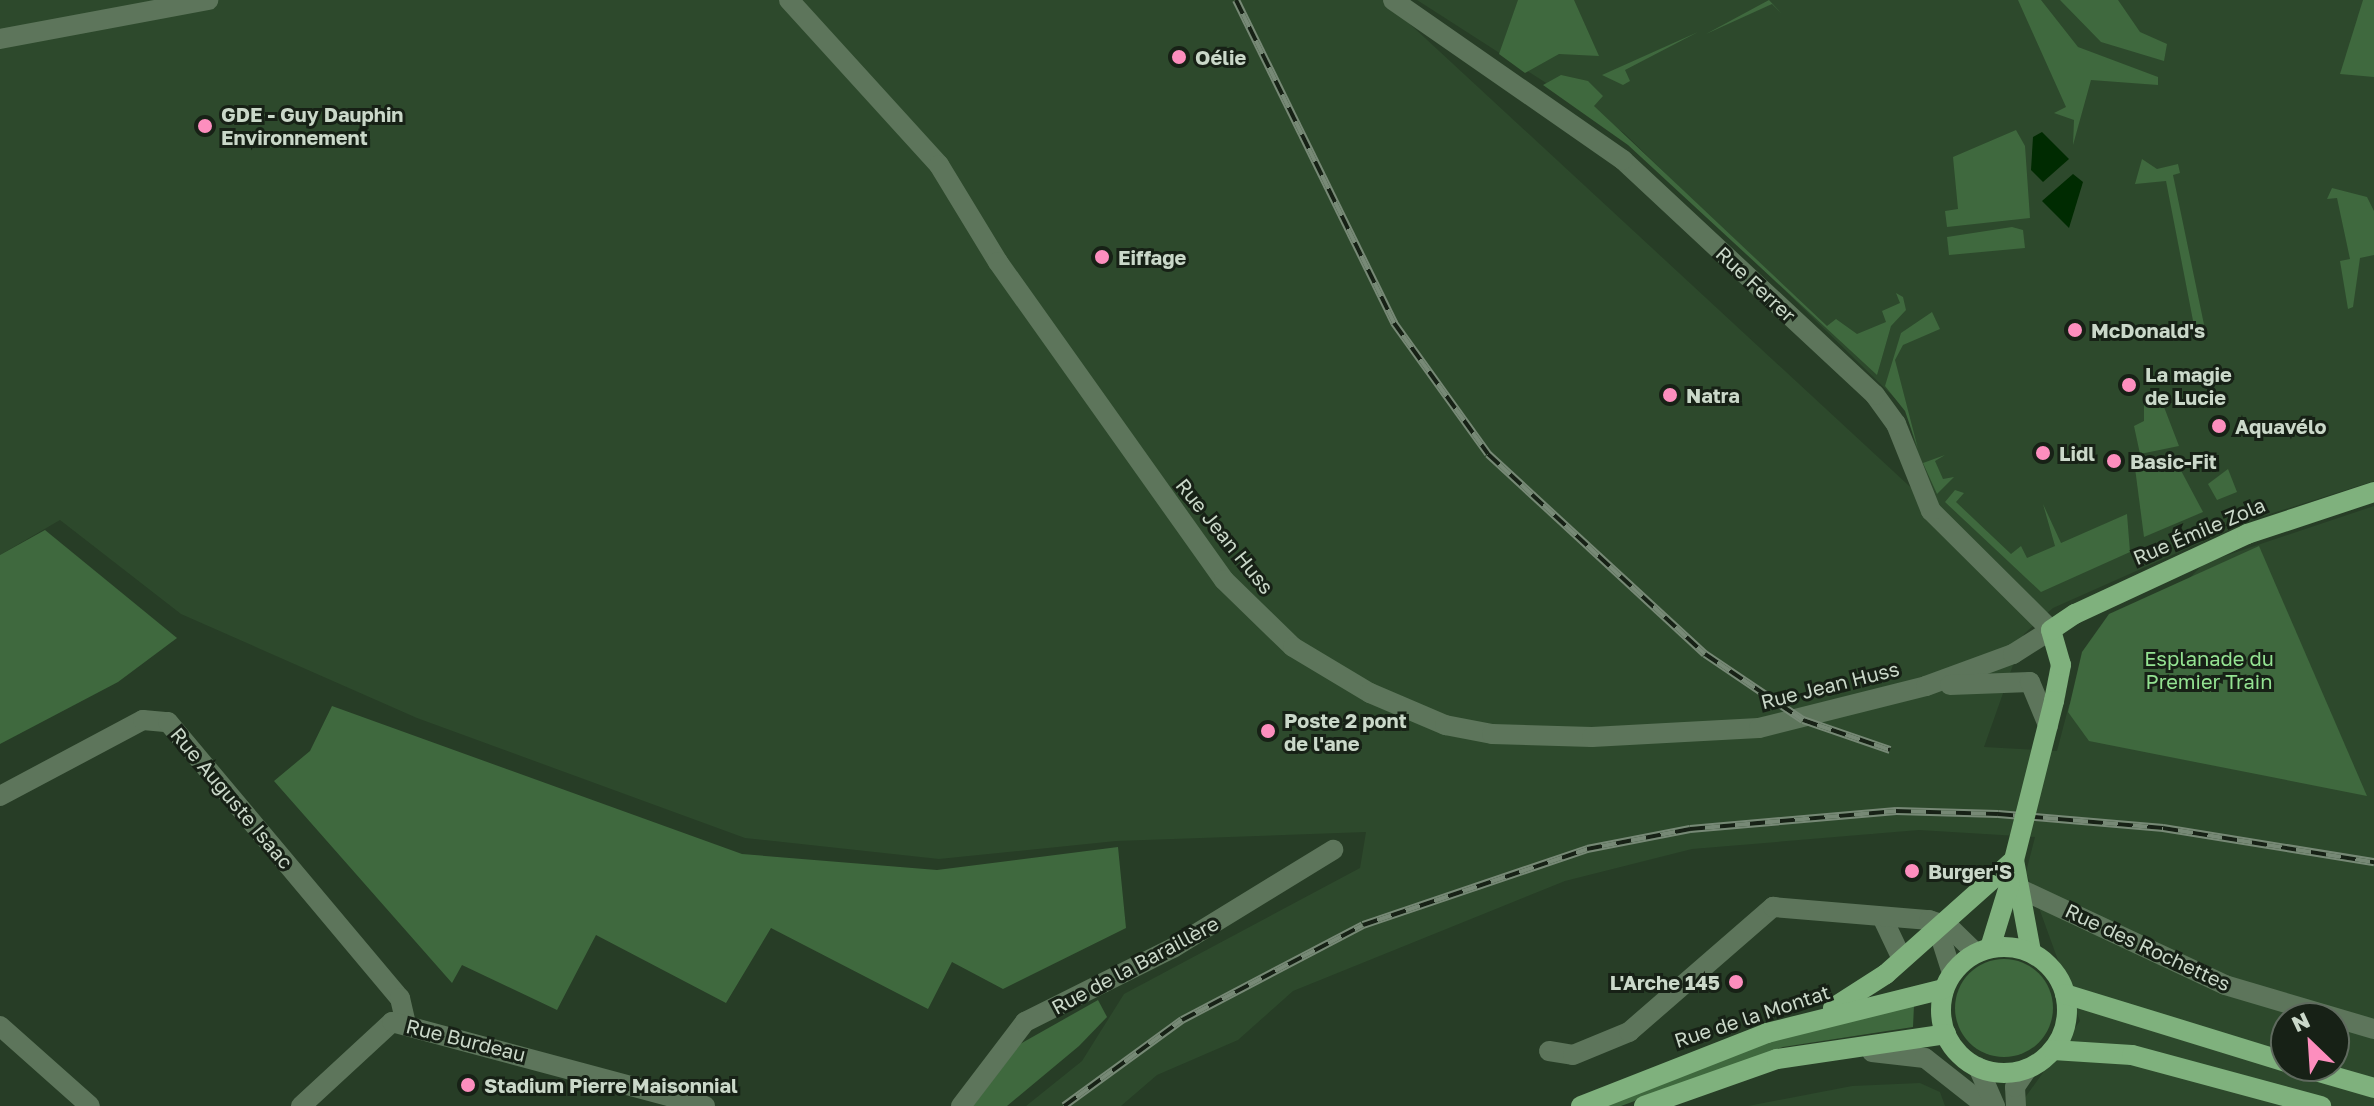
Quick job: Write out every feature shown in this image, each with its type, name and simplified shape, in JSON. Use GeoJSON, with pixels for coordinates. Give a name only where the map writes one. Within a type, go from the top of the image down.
{"type":"FeatureCollection","features":[{"type":"Feature","properties":{"kind":"main road","name":"Rue Émile Zola"},"geometry":{"type":"LineString","coordinates":[[2051,630],[2247,534],[2374,492]]}},
{"type":"Feature","properties":{"kind":"main road"},"geometry":{"type":"LineString","coordinates":[[2051,630],[2061,665],[2047,699],[2048,725],[2014,860],[1983,950],[1948,981],[1946,1034],[1978,1067],[2027,1069],[2053,1050],[2065,1023],[2065,994]]}},
{"type":"Feature","properties":{"kind":"main road"},"geometry":{"type":"LineString","coordinates":[[2014,860],[2016,887],[2031,952],[2065,994],[2270,1057]]}},
{"type":"Feature","properties":{"kind":"main road"},"geometry":{"type":"LineString","coordinates":[[1767,1033],[1836,1006],[1902,959],[1936,923],[1992,886],[2014,860]]}},
{"type":"Feature","properties":{"kind":"main road"},"geometry":{"type":"LineString","coordinates":[[1983,950],[2031,952]]}},
{"type":"Feature","properties":{"kind":"main road","name":"Rue de la Montat"},"geometry":{"type":"LineString","coordinates":[[1581,1106],[1767,1033],[1948,981]]}},
{"type":"Feature","properties":{"kind":"main road"},"geometry":{"type":"LineString","coordinates":[[1644,1106],[1777,1059],[1946,1034]]}},
{"type":"Feature","properties":{"kind":"main road"},"geometry":{"type":"LineString","coordinates":[[2053,1050],[2132,1055],[2321,1106]]}},
{"type":"Feature","properties":{"kind":"main road"},"geometry":{"type":"LineString","coordinates":[[2350,1081],[2374,1088]]}},
{"type":"Feature","properties":{"kind":"street"},"geometry":{"type":"LineString","coordinates":[[0,39],[208,0]]}},
{"type":"Feature","properties":{"kind":"street","name":"Rue Jean Huss"},"geometry":{"type":"LineString","coordinates":[[789,0],[939,165],[998,262],[1224,580],[1325,668],[1445,725],[1545,738],[1781,725],[1926,686],[2013,654],[2051,630]]}},
{"type":"Feature","properties":{"kind":"street","name":"Rue Ferrer"},"geometry":{"type":"LineString","coordinates":[[1393,0],[1623,160],[1875,395],[1896,424],[1925,502],[2051,630]]}},
{"type":"Feature","properties":{"kind":"street","name":"Rue Jean Huss"},"geometry":{"type":"LineString","coordinates":[[1926,686],[2015,678],[2047,699]]}},
{"type":"Feature","properties":{"kind":"street","name":"Rue Auguste Isaac"},"geometry":{"type":"LineString","coordinates":[[0,796],[143,720],[168,722],[400,998],[406,1023]]}},
{"type":"Feature","properties":{"kind":"street","name":"Rue de la Baraillère"},"geometry":{"type":"LineString","coordinates":[[961,1106],[1025,1022],[1173,948],[1333,850]]}},
{"type":"Feature","properties":{"kind":"street","name":"Rue des Rochettes"},"geometry":{"type":"LineString","coordinates":[[2016,887],[2225,985],[2374,1029]]}},
{"type":"Feature","properties":{"kind":"street"},"geometry":{"type":"LineString","coordinates":[[1549,1051],[1573,1055],[1629,1032],[1773,907],[1936,923],[1983,950]]}},
{"type":"Feature","properties":{"kind":"street"},"geometry":{"type":"LineString","coordinates":[[1883,919],[1902,959]]}},
{"type":"Feature","properties":{"kind":"street"},"geometry":{"type":"LineString","coordinates":[[1936,923],[1948,981]]}},
{"type":"Feature","properties":{"kind":"street","name":"Rue Burdeau"},"geometry":{"type":"LineString","coordinates":[[301,1106],[392,1022],[406,1023],[705,1106]]}},
{"type":"Feature","properties":{"kind":"street"},"geometry":{"type":"LineString","coordinates":[[0,1026],[90,1106]]}},
{"type":"Feature","properties":{"kind":"street"},"geometry":{"type":"LineString","coordinates":[[1777,1059],[1912,1053],[1943,1068],[1986,1106]]}},
{"type":"Feature","properties":{"kind":"street"},"geometry":{"type":"LineString","coordinates":[[1978,1067],[1995,1106]]}},
{"type":"Feature","properties":{"kind":"street"},"geometry":{"type":"LineString","coordinates":[[2016,1106],[2015,1087],[2027,1069]]}},
{"type":"Feature","properties":{"kind":"shaded area"},"geometry":{"type":"Polygon","coordinates":[[[0,0],[1384,0],[1933,508],[1905,408],[1624,133],[1417,0],[2374,0],[2374,481],[2251,520],[2053,608],[2024,634],[1984,747],[2057,751],[2069,705],[2204,563],[2374,506],[2374,1106],[2019,1106],[2080,1021],[2026,872],[2035,837],[1919,830],[1692,849],[1565,881],[1293,991],[1238,1040],[1157,1075],[1121,1106],[1026,1106],[1082,1061],[1124,994],[1360,868],[1366,832],[1116,841],[939,859],[745,838],[417,718],[181,614],[60,520],[0,555],[0,0]]]}},
{"type":"Feature","properties":{"kind":"shaded area"},"geometry":{"type":"Polygon","coordinates":[[[2042,132],[2069,159],[2043,182],[2031,170],[2033,137],[2042,132]]]}},
{"type":"Feature","properties":{"kind":"shaded area"},"geometry":{"type":"Polygon","coordinates":[[[2073,174],[2083,182],[2069,228],[2042,201],[2073,174]]]}},
{"type":"Feature","properties":{"kind":"shaded area"},"geometry":{"type":"Polygon","coordinates":[[[1920,1083],[1940,1092],[1945,1106],[1748,1106],[1852,1086],[1920,1083]]]}},
{"type":"Feature","properties":{"kind":"green space"},"geometry":{"type":"Polygon","coordinates":[[[1518,0],[1574,0],[1599,56],[1559,54],[1525,73],[1499,54],[1518,0]]]}},
{"type":"Feature","properties":{"kind":"green space"},"geometry":{"type":"Polygon","coordinates":[[[1769,0],[1782,14],[1772,4],[1706,34],[1769,0]]]}},
{"type":"Feature","properties":{"kind":"green space"},"geometry":{"type":"Polygon","coordinates":[[[2018,0],[2041,0],[2078,47],[2158,77],[2158,85],[2091,80],[2073,145],[2074,120],[2054,113],[2066,107],[2018,0]]]}},
{"type":"Feature","properties":{"kind":"green space"},"geometry":{"type":"Polygon","coordinates":[[[2060,0],[2118,0],[2140,32],[2167,44],[2164,61],[2101,42],[2060,0]]]}},
{"type":"Feature","properties":{"kind":"green space"},"geometry":{"type":"Polygon","coordinates":[[[2363,0],[2374,0],[2374,77],[2340,74],[2363,0]]]}},
{"type":"Feature","properties":{"kind":"green space"},"geometry":{"type":"Polygon","coordinates":[[[1698,32],[1625,70],[1630,81],[1623,85],[1602,75],[1698,32]]]}},
{"type":"Feature","properties":{"kind":"green space"},"geometry":{"type":"Polygon","coordinates":[[[1561,75],[1588,81],[1603,96],[1594,106],[1827,326],[1836,319],[1857,334],[1886,322],[1882,311],[1900,303],[1896,293],[1903,297],[1906,310],[1891,326],[1877,375],[1628,145],[1543,85],[1561,75]]]}},
{"type":"Feature","properties":{"kind":"green space"},"geometry":{"type":"Polygon","coordinates":[[[2016,130],[2025,146],[2030,218],[1947,227],[1945,211],[1958,209],[1953,157],[2016,130]]]}},
{"type":"Feature","properties":{"kind":"green space"},"geometry":{"type":"Polygon","coordinates":[[[2142,159],[2157,169],[2178,164],[2180,173],[2173,175],[2207,339],[2196,336],[2166,181],[2135,184],[2142,159]]]}},
{"type":"Feature","properties":{"kind":"green space"},"geometry":{"type":"Polygon","coordinates":[[[2332,188],[2367,197],[2374,211],[2374,255],[2360,258],[2353,307],[2348,309],[2340,261],[2350,259],[2337,198],[2327,199],[2332,188]]]}},
{"type":"Feature","properties":{"kind":"green space"},"geometry":{"type":"Polygon","coordinates":[[[2012,227],[2023,230],[2025,248],[1949,255],[1947,237],[2012,227]]]}},
{"type":"Feature","properties":{"kind":"green space"},"geometry":{"type":"Polygon","coordinates":[[[1932,312],[1940,329],[1903,345],[1895,360],[1918,449],[1905,411],[1885,386],[1901,333],[1932,312]]]}},
{"type":"Feature","properties":{"kind":"green space"},"geometry":{"type":"Polygon","coordinates":[[[2159,394],[2179,446],[2140,454],[2134,426],[2144,421],[2144,402],[2159,394]]]}},
{"type":"Feature","properties":{"kind":"green space"},"geometry":{"type":"Polygon","coordinates":[[[1945,455],[1935,461],[1943,479],[1954,477],[1937,494],[1923,463],[1945,455]]]}},
{"type":"Feature","properties":{"kind":"green space"},"geometry":{"type":"Polygon","coordinates":[[[2153,460],[2177,463],[2203,512],[2144,537],[2135,468],[2153,460]]]}},
{"type":"Feature","properties":{"kind":"green space"},"geometry":{"type":"Polygon","coordinates":[[[2228,469],[2237,492],[2217,500],[2208,484],[2228,469]]]}},
{"type":"Feature","properties":{"kind":"green space"},"geometry":{"type":"Polygon","coordinates":[[[1955,490],[1964,493],[1956,502],[2011,554],[2021,546],[2027,558],[2055,546],[2043,504],[2061,543],[2127,514],[2130,552],[2041,592],[1945,502],[1955,490]]]}},
{"type":"Feature","properties":{"kind":"green space"},"geometry":{"type":"Polygon","coordinates":[[[45,530],[177,638],[118,682],[0,744],[0,555],[45,530]]]}},
{"type":"Feature","properties":{"kind":"green space","name":"Esplanade du Premier Train"},"geometry":{"type":"Polygon","coordinates":[[[2259,546],[2367,796],[2089,741],[2068,712],[2082,652],[2109,614],[2259,546]]]}},
{"type":"Feature","properties":{"kind":"green space"},"geometry":{"type":"Polygon","coordinates":[[[332,706],[742,854],[937,870],[1118,847],[1126,928],[1003,989],[952,962],[928,1009],[771,928],[726,1003],[596,935],[557,1010],[462,965],[452,983],[274,781],[310,751],[332,706]]]}},
{"type":"Feature","properties":{"kind":"green space"},"geometry":{"type":"Polygon","coordinates":[[[2004,959],[2023,963],[2039,973],[2049,989],[2053,1008],[2049,1027],[2039,1043],[2023,1053],[2004,1057],[1985,1053],[1969,1043],[1959,1027],[1955,1008],[1959,989],[1969,973],[1985,963],[2004,959]]]}},
{"type":"Feature","properties":{"kind":"green space"},"geometry":{"type":"Polygon","coordinates":[[[1098,1000],[1107,1017],[1079,1046],[1007,1106],[973,1106],[1020,1044],[1098,1000]]]}},
{"type":"Feature","properties":{"kind":"green space"},"geometry":{"type":"Polygon","coordinates":[[[1914,1005],[1913,1027],[1783,1047],[1621,1106],[1597,1106],[1766,1042],[1914,1005]]]}},
{"type":"Feature","properties":{"kind":"railway"},"geometry":{"type":"LineString","coordinates":[[1236,0],[1394,323],[1488,454],[1705,654],[1803,720],[1890,750]]}},
{"type":"Feature","properties":{"kind":"railway"},"geometry":{"type":"LineString","coordinates":[[1064,1106],[1182,1020],[1363,925],[1587,849],[1690,829],[1896,811],[1998,814],[2163,828],[2374,862]]}},
{"type":"Feature","properties":{"kind":"place","name":"Oélie"},"geometry":{"type":"Point","coordinates":[1179,57]}},
{"type":"Feature","properties":{"kind":"place","name":"GDE - Guy Dauphin Environnement"},"geometry":{"type":"Point","coordinates":[205,126]}},
{"type":"Feature","properties":{"kind":"place","name":"Eiffage"},"geometry":{"type":"Point","coordinates":[1102,257]}},
{"type":"Feature","properties":{"kind":"place","name":"McDonald's"},"geometry":{"type":"Point","coordinates":[2075,330]}},
{"type":"Feature","properties":{"kind":"place","name":"La magie de Lucie"},"geometry":{"type":"Point","coordinates":[2129,385]}},
{"type":"Feature","properties":{"kind":"place","name":"Natra"},"geometry":{"type":"Point","coordinates":[1670,395]}},
{"type":"Feature","properties":{"kind":"place","name":"Aquavélo"},"geometry":{"type":"Point","coordinates":[2219,426]}},
{"type":"Feature","properties":{"kind":"place","name":"Lidl"},"geometry":{"type":"Point","coordinates":[2043,453]}},
{"type":"Feature","properties":{"kind":"place","name":"Basic-Fit"},"geometry":{"type":"Point","coordinates":[2114,461]}},
{"type":"Feature","properties":{"kind":"place","name":"Poste 2 pont de l'ane"},"geometry":{"type":"Point","coordinates":[1268,731]}},
{"type":"Feature","properties":{"kind":"place","name":"Burger'S"},"geometry":{"type":"Point","coordinates":[1912,871]}},
{"type":"Feature","properties":{"kind":"place","name":"L'Arche 145"},"geometry":{"type":"Point","coordinates":[1736,982]}},
{"type":"Feature","properties":{"kind":"place","name":"Stadium Pierre Maisonnial"},"geometry":{"type":"Point","coordinates":[468,1085]}}]}
